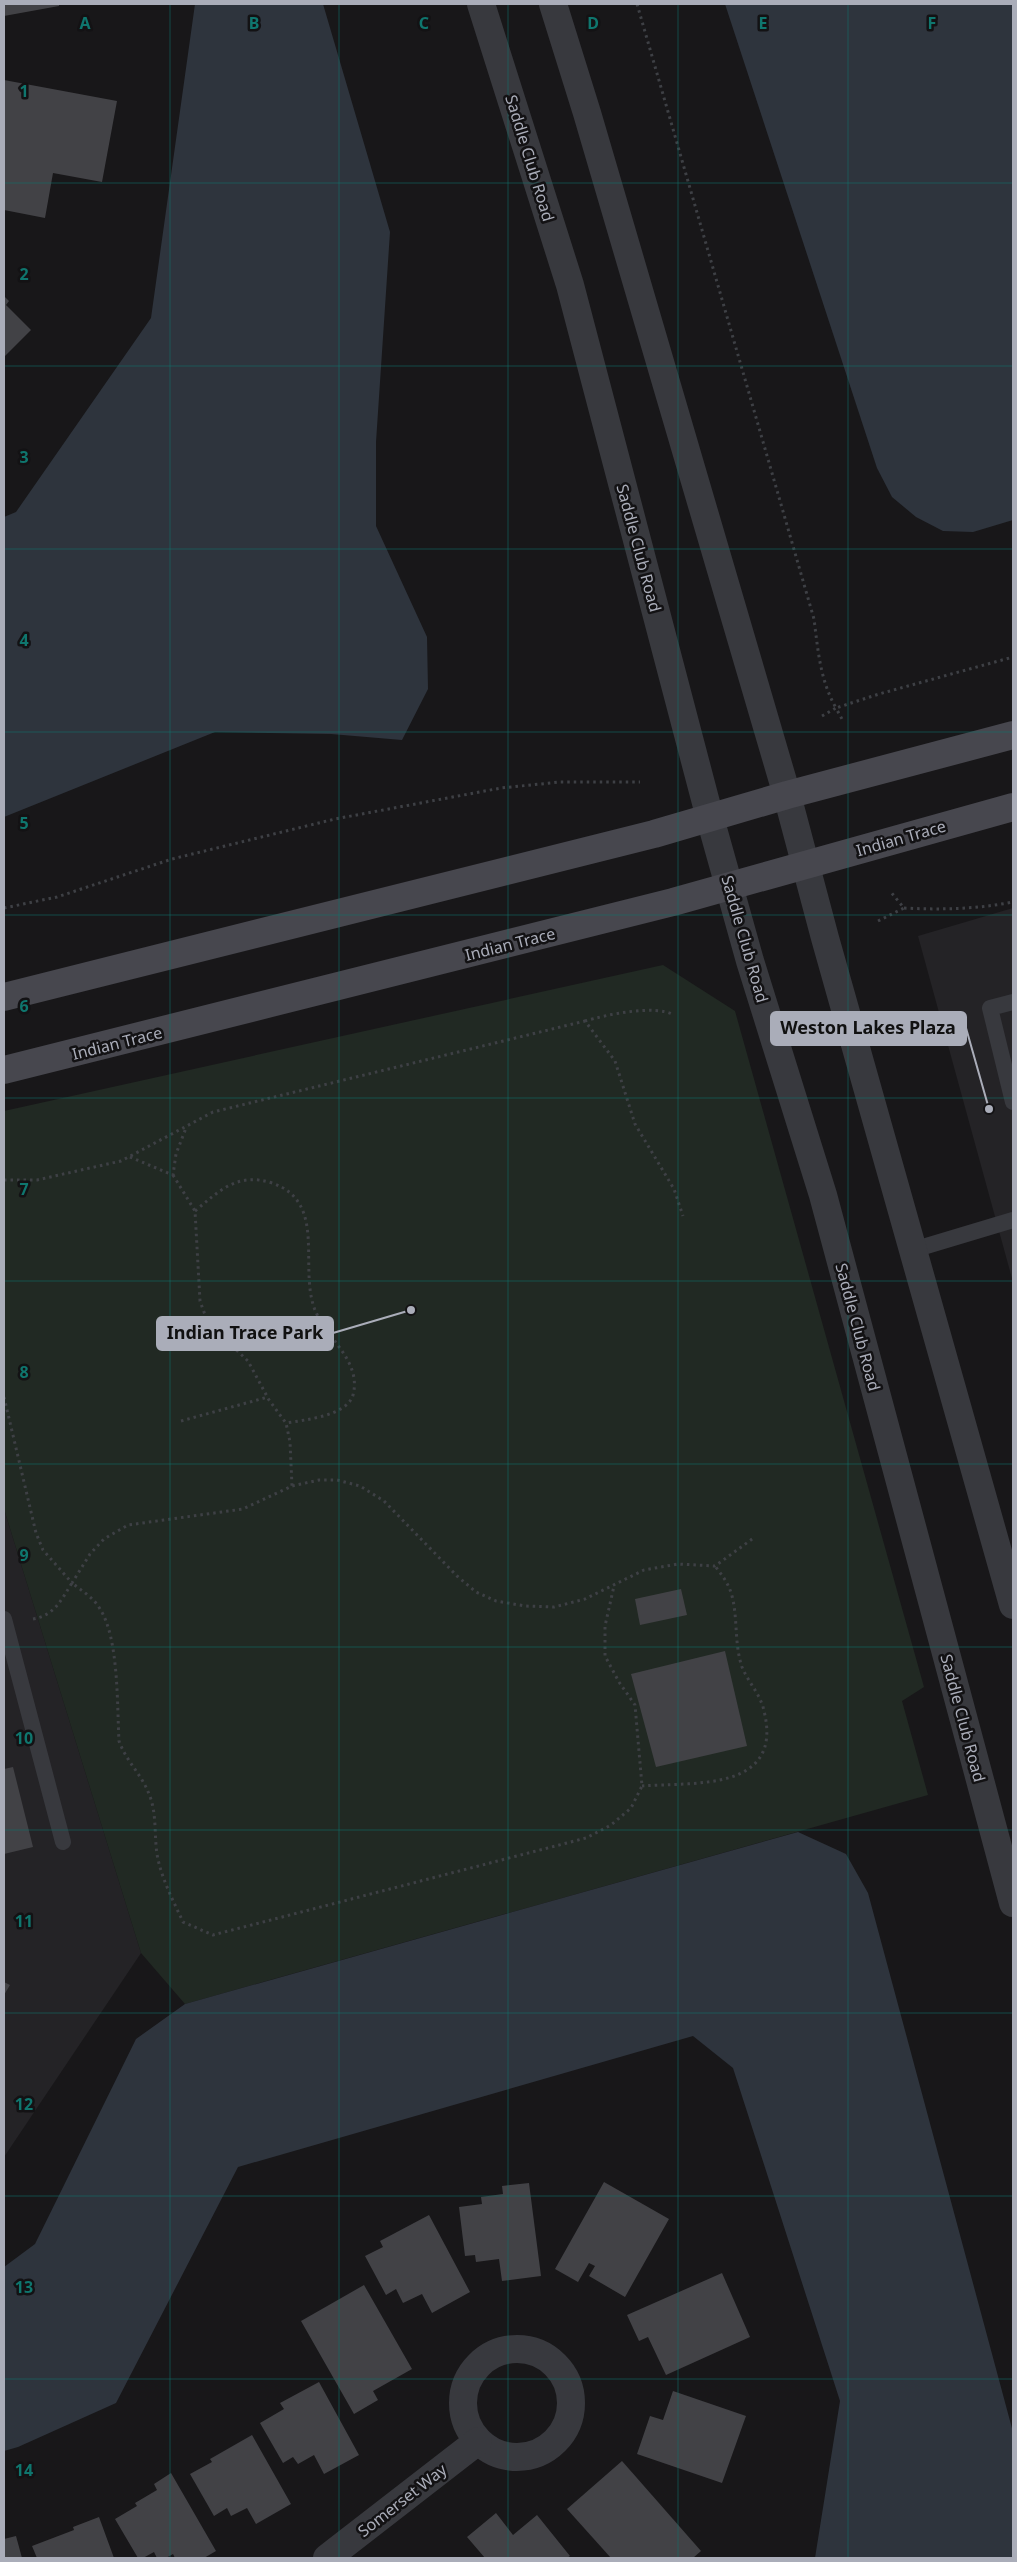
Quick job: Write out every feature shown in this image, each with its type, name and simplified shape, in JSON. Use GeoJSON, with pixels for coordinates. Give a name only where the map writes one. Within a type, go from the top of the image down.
{"type":"FeatureCollection","features":[{"type":"Feature","properties":{"kind":"main road"},"geometry":{"type":"LineString","coordinates":[[4,997],[654,834],[787,795],[1013,735]]}},
{"type":"Feature","properties":{"kind":"main road","name":"Indian Trace"},"geometry":{"type":"LineString","coordinates":[[4,1070],[198,1023],[729,886],[1013,807]]}},
{"type":"Feature","properties":{"kind":"street","name":"Saddle Club Road"},"geometry":{"type":"LineString","coordinates":[[481,4],[570,285],[710,818],[823,1195],[1013,1903]]}},
{"type":"Feature","properties":{"kind":"street"},"geometry":{"type":"LineString","coordinates":[[553,4],[587,113],[787,795],[914,1250],[1009,1574],[1013,1605]]}},
{"type":"Feature","properties":{"kind":"street","name":"Somerset Way"},"geometry":{"type":"LineString","coordinates":[[326,2558],[478,2441]]}},
{"type":"Feature","properties":{"kind":"lane"},"geometry":{"type":"LineString","coordinates":[[1013,1002],[990,1008],[1013,1102]]}},
{"type":"Feature","properties":{"kind":"lane"},"geometry":{"type":"LineString","coordinates":[[914,1250],[1013,1220]]}},
{"type":"Feature","properties":{"kind":"lane"},"geometry":{"type":"LineString","coordinates":[[4,1619],[63,1842]]}},
{"type":"Feature","properties":{"kind":"path"},"geometry":{"type":"LineString","coordinates":[[637,4],[814,619],[823,682],[843,721]]}},
{"type":"Feature","properties":{"kind":"path"},"geometry":{"type":"LineString","coordinates":[[822,716],[836,708],[879,694],[1013,657]]}},
{"type":"Feature","properties":{"kind":"path"},"geometry":{"type":"LineString","coordinates":[[4,908],[57,897],[172,860],[335,819],[501,788],[560,782],[640,782]]}},
{"type":"Feature","properties":{"kind":"path"},"geometry":{"type":"LineString","coordinates":[[890,891],[904,908]]}},
{"type":"Feature","properties":{"kind":"path"},"geometry":{"type":"LineString","coordinates":[[878,921],[904,908],[945,910],[985,907],[1013,902]]}},
{"type":"Feature","properties":{"kind":"path"},"geometry":{"type":"LineString","coordinates":[[4,1180],[37,1180],[121,1161],[213,1112],[623,1012],[670,1013],[674,1015]]}},
{"type":"Feature","properties":{"kind":"path"},"geometry":{"type":"LineString","coordinates":[[585,1021],[615,1061],[635,1124],[674,1189],[683,1216]]}},
{"type":"Feature","properties":{"kind":"path"},"geometry":{"type":"LineString","coordinates":[[173,1175],[176,1154],[186,1127]]}},
{"type":"Feature","properties":{"kind":"path"},"geometry":{"type":"LineString","coordinates":[[129,1157],[173,1175],[195,1211],[200,1301],[208,1323],[248,1362],[268,1397],[286,1423],[290,1442],[292,1486]]}},
{"type":"Feature","properties":{"kind":"path"},"geometry":{"type":"LineString","coordinates":[[195,1211],[229,1184],[245,1180],[264,1181],[286,1188],[297,1198],[305,1215],[309,1236],[308,1282],[314,1310],[350,1365],[354,1379],[352,1396],[343,1407],[328,1415],[286,1423]]}},
{"type":"Feature","properties":{"kind":"path"},"geometry":{"type":"LineString","coordinates":[[164,1348],[198,1334],[208,1323]]}},
{"type":"Feature","properties":{"kind":"path"},"geometry":{"type":"LineString","coordinates":[[4,1397],[36,1533],[43,1550],[72,1583],[100,1608],[108,1624],[113,1645],[119,1741],[122,1751],[149,1792],[154,1812],[157,1855],[165,1885],[183,1922],[213,1935],[586,1838],[611,1825],[631,1808],[642,1786],[635,1705],[619,1682],[605,1656],[605,1626],[614,1586]]}},
{"type":"Feature","properties":{"kind":"path"},"geometry":{"type":"LineString","coordinates":[[181,1422],[268,1397]]}},
{"type":"Feature","properties":{"kind":"path"},"geometry":{"type":"LineString","coordinates":[[33,1619],[43,1617],[55,1610],[90,1554],[104,1539],[128,1525],[243,1508],[292,1486],[319,1480],[338,1480],[360,1486],[389,1506],[457,1576],[476,1592],[496,1601],[525,1606],[554,1607],[585,1598],[614,1586],[644,1570],[678,1564],[716,1566],[755,1537]]}},
{"type":"Feature","properties":{"kind":"path"},"geometry":{"type":"LineString","coordinates":[[642,1786],[712,1781],[740,1775],[751,1768],[764,1755],[767,1728],[764,1709],[742,1667],[736,1639],[732,1596],[727,1581],[716,1566]]}},
{"type":"Feature","properties":{"kind":"shaded area"},"geometry":{"type":"Polygon","coordinates":[[[195,4],[323,4],[390,232],[376,442],[376,526],[427,637],[428,689],[402,740],[331,734],[215,732],[4,817],[4,517],[16,512],[151,318],[195,4]]]}},
{"type":"Feature","properties":{"kind":"shaded area"},"geometry":{"type":"Polygon","coordinates":[[[725,4],[1013,4],[1013,520],[973,532],[943,531],[916,517],[892,497],[877,468],[725,4]]]}},
{"type":"Feature","properties":{"kind":"shaded area"},"geometry":{"type":"Polygon","coordinates":[[[1013,908],[1013,1282],[918,936],[1013,908]]]}},
{"type":"Feature","properties":{"kind":"shaded area"},"geometry":{"type":"Polygon","coordinates":[[[663,965],[735,1011],[924,1687],[902,1701],[928,1795],[185,2004],[141,1953],[4,1509],[4,1111],[663,965]]]}},
{"type":"Feature","properties":{"kind":"shaded area"},"geometry":{"type":"Polygon","coordinates":[[[4,1509],[141,1953],[4,2157],[4,1509]]]}},
{"type":"Feature","properties":{"kind":"shaded area"},"geometry":{"type":"Polygon","coordinates":[[[798,1832],[846,1854],[868,1893],[1013,2432],[1013,2558],[815,2558],[840,2401],[733,2068],[693,2036],[238,2167],[116,2403],[18,2447],[4,2451],[4,2267],[35,2244],[136,2039],[185,2004],[798,1832]]]}},
{"type":"Feature","properties":{"kind":"building"},"geometry":{"type":"Polygon","coordinates":[[[4,4],[59,4],[59,6],[4,16],[4,4]]]}},
{"type":"Feature","properties":{"kind":"building"},"geometry":{"type":"Polygon","coordinates":[[[4,80],[117,101],[102,182],[53,173],[45,218],[4,210],[4,80]]]}},
{"type":"Feature","properties":{"kind":"building"},"geometry":{"type":"Polygon","coordinates":[[[4,296],[9,301],[6,305],[31,330],[4,357],[4,296]]]}},
{"type":"Feature","properties":{"kind":"building"},"geometry":{"type":"Polygon","coordinates":[[[681,1589],[687,1615],[640,1625],[635,1599],[681,1589]]]}},
{"type":"Feature","properties":{"kind":"building"},"geometry":{"type":"Polygon","coordinates":[[[725,1651],[747,1746],[656,1767],[631,1674],[725,1651]]]}},
{"type":"Feature","properties":{"kind":"building"},"geometry":{"type":"Polygon","coordinates":[[[13,1767],[33,1847],[4,1854],[4,1769],[13,1767]]]}},
{"type":"Feature","properties":{"kind":"building"},"geometry":{"type":"Polygon","coordinates":[[[4,1982],[10,1985],[4,1995],[4,1982]]]}},
{"type":"Feature","properties":{"kind":"building"},"geometry":{"type":"Polygon","coordinates":[[[604,2182],[669,2219],[625,2297],[589,2276],[595,2266],[589,2263],[578,2282],[555,2269],[604,2182]]]}},
{"type":"Feature","properties":{"kind":"building"},"geometry":{"type":"Polygon","coordinates":[[[529,2183],[541,2276],[502,2281],[499,2259],[476,2262],[475,2255],[465,2256],[459,2207],[482,2204],[481,2197],[503,2194],[502,2186],[529,2183]]]}},
{"type":"Feature","properties":{"kind":"building"},"geometry":{"type":"Polygon","coordinates":[[[429,2215],[470,2292],[432,2313],[422,2294],[403,2303],[396,2289],[386,2295],[365,2256],[383,2247],[380,2241],[429,2215]]]}},
{"type":"Feature","properties":{"kind":"building"},"geometry":{"type":"Polygon","coordinates":[[[722,2273],[750,2337],[666,2375],[648,2337],[639,2341],[627,2315],[722,2273]]]}},
{"type":"Feature","properties":{"kind":"building"},"geometry":{"type":"Polygon","coordinates":[[[364,2285],[412,2369],[373,2391],[378,2400],[354,2414],[301,2321],[364,2285]]]}},
{"type":"Feature","properties":{"kind":"building"},"geometry":{"type":"Polygon","coordinates":[[[319,2382],[359,2455],[324,2474],[314,2455],[298,2464],[293,2457],[283,2463],[260,2423],[284,2409],[280,2403],[319,2382]]]}},
{"type":"Feature","properties":{"kind":"building"},"geometry":{"type":"Polygon","coordinates":[[[673,2391],[746,2416],[722,2483],[637,2454],[650,2416],[663,2420],[673,2391]]]}},
{"type":"Feature","properties":{"kind":"building"},"geometry":{"type":"Polygon","coordinates":[[[252,2435],[291,2504],[256,2524],[247,2508],[231,2516],[227,2508],[214,2516],[190,2474],[212,2462],[210,2459],[252,2435]]]}},
{"type":"Feature","properties":{"kind":"building"},"geometry":{"type":"Polygon","coordinates":[[[622,2461],[701,2551],[693,2558],[611,2558],[567,2509],[622,2461]]]}},
{"type":"Feature","properties":{"kind":"building"},"geometry":{"type":"Polygon","coordinates":[[[171,2473],[216,2551],[204,2558],[175,2558],[173,2554],[166,2558],[157,2558],[154,2552],[143,2558],[138,2558],[115,2519],[137,2506],[135,2503],[157,2490],[154,2484],[171,2473]]]}},
{"type":"Feature","properties":{"kind":"building"},"geometry":{"type":"Polygon","coordinates":[[[496,2513],[513,2535],[537,2515],[570,2556],[567,2558],[485,2558],[467,2537],[496,2513]]]}},
{"type":"Feature","properties":{"kind":"building"},"geometry":{"type":"Polygon","coordinates":[[[99,2517],[114,2558],[37,2558],[32,2546],[74,2530],[73,2527],[99,2517]]]}},
{"type":"Feature","properties":{"kind":"building"},"geometry":{"type":"Polygon","coordinates":[[[16,2536],[22,2558],[4,2558],[4,2539],[16,2536]]]}},
{"type":"Feature","properties":{"kind":"place","name":"Weston Lakes Plaza"},"geometry":{"type":"Point","coordinates":[989,1109]}},
{"type":"Feature","properties":{"kind":"place","name":"Indian Trace Park"},"geometry":{"type":"Point","coordinates":[411,1310]}}]}
